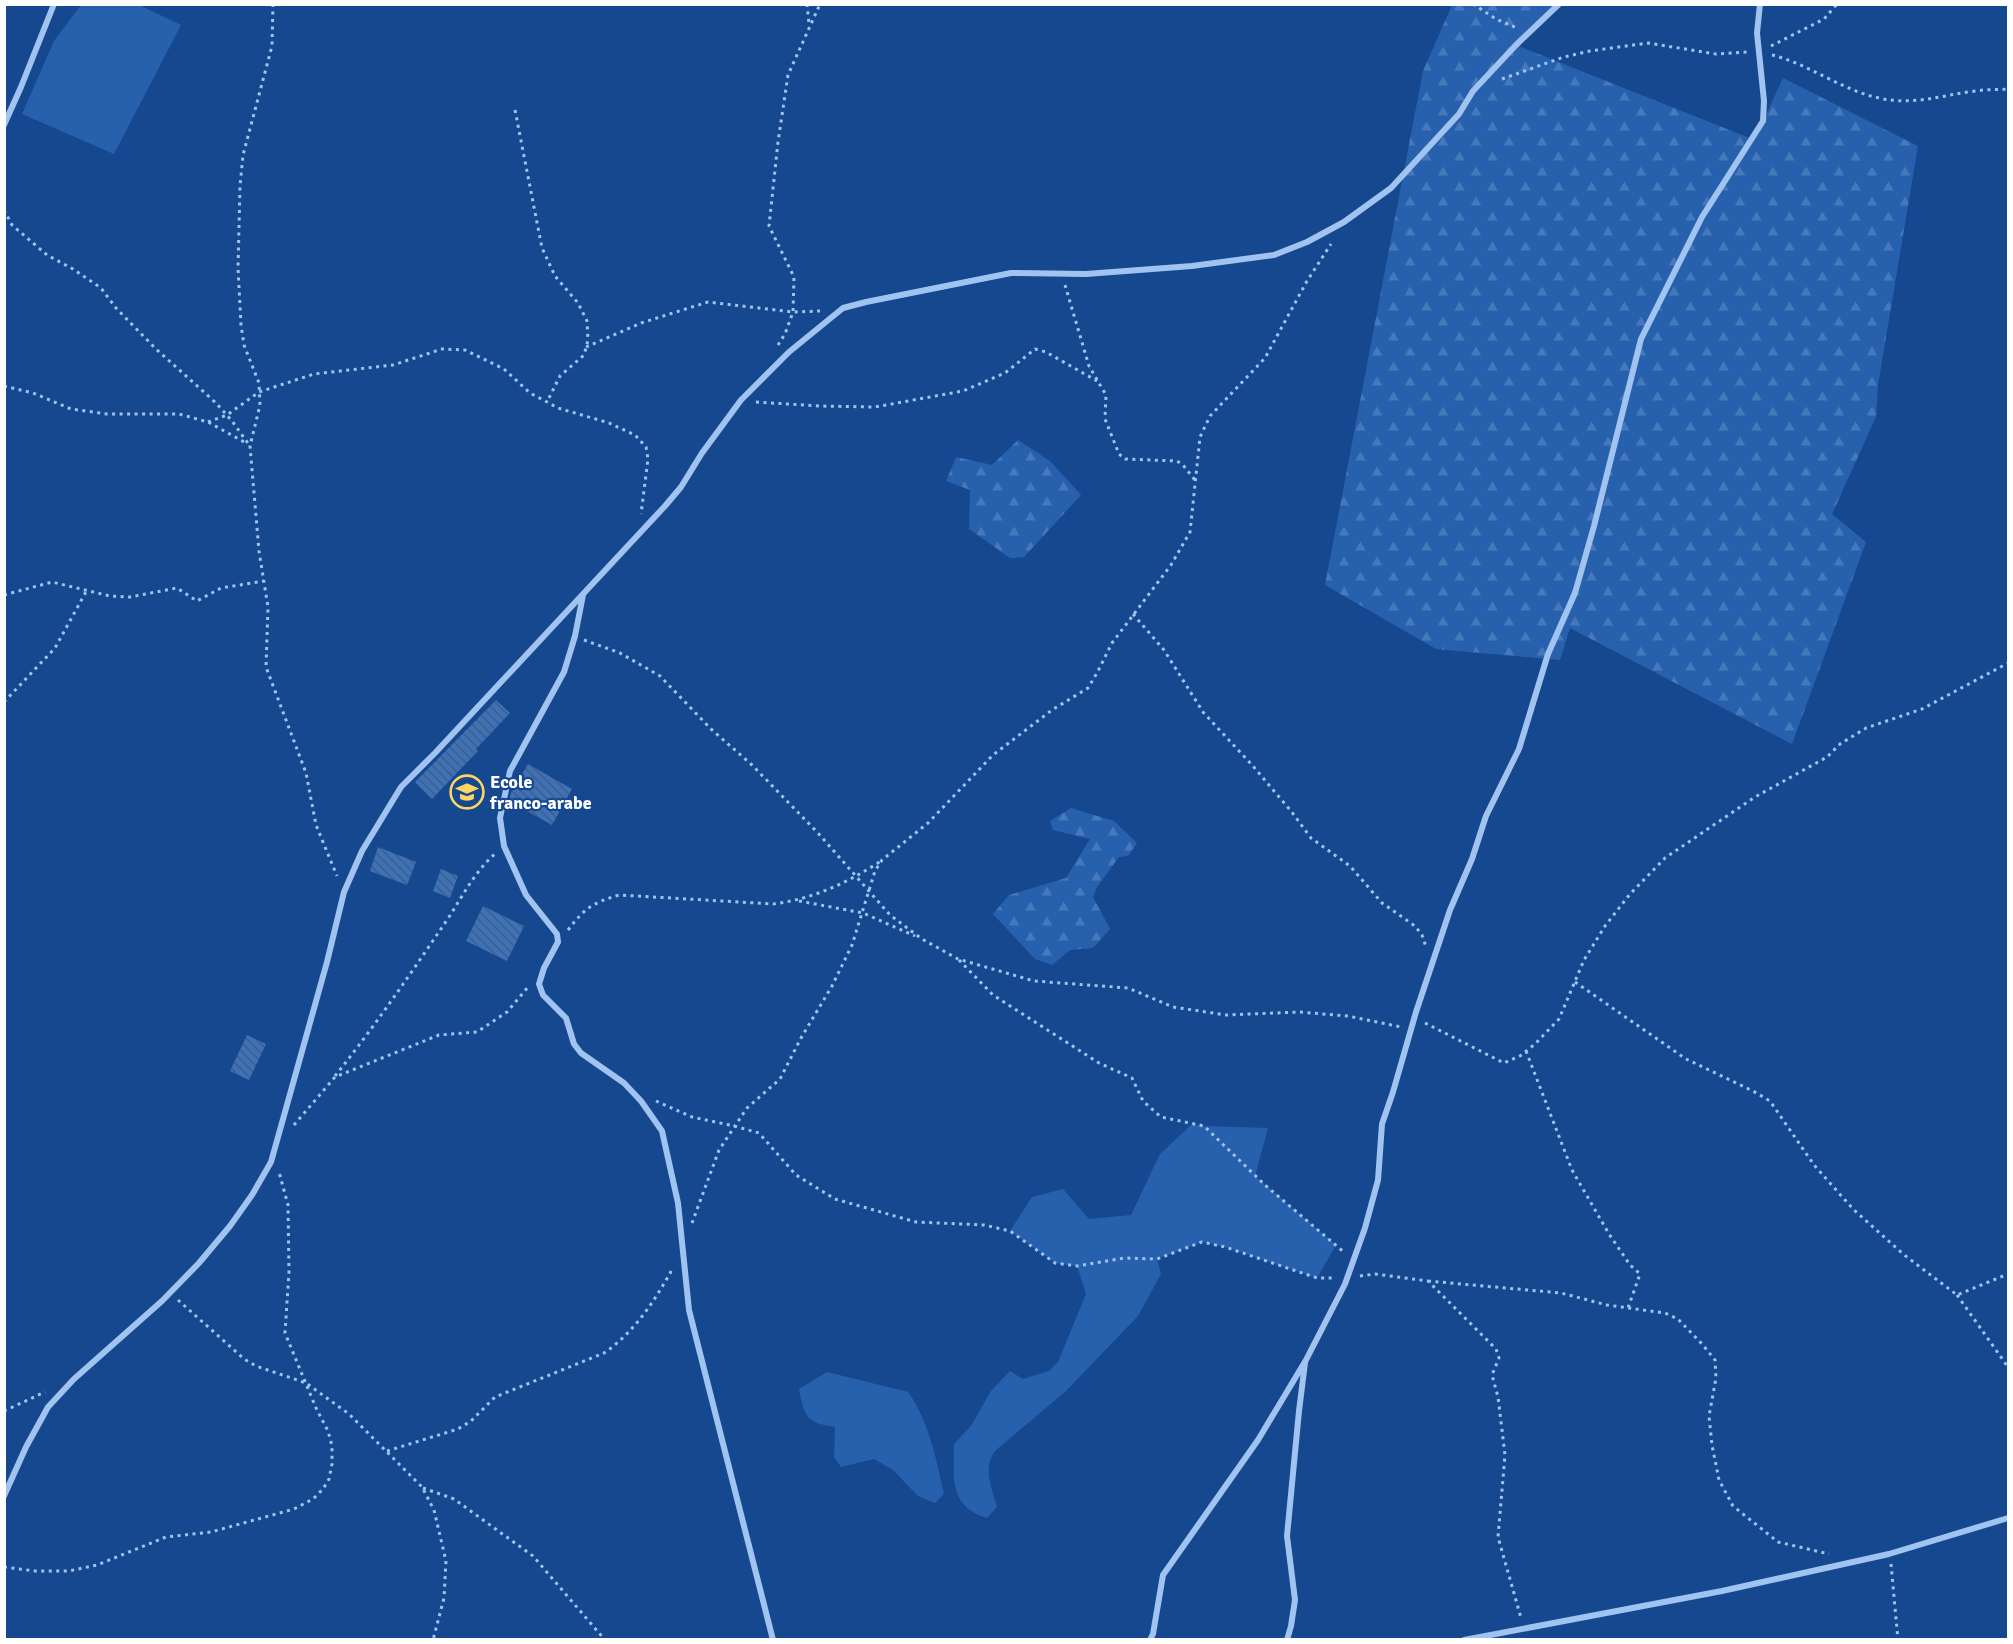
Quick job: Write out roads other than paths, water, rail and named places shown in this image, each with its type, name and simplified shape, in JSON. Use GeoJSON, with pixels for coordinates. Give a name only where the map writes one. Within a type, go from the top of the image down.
{"type":"FeatureCollection","features":[{"type":"Feature","properties":{"kind":"street"},"geometry":{"type":"LineString","coordinates":[[4,125],[54,4]]}},
{"type":"Feature","properties":{"kind":"street"},"geometry":{"type":"LineString","coordinates":[[4,1496],[26,1447],[48,1407],[74,1379],[170,1293],[230,1226],[252,1195],[271,1162],[327,962],[344,892],[362,851],[401,787],[681,487],[702,453],[741,400],[789,352],[843,308],[866,302],[1011,273],[1062,274],[1192,266],[1274,255],[1307,242],[1344,222],[1392,188],[1459,114],[1473,90],[1559,4]]}},
{"type":"Feature","properties":{"kind":"street"},"geometry":{"type":"LineString","coordinates":[[1150,1640],[1163,1575],[1258,1440],[1306,1360],[1347,1277],[1378,1180],[1382,1124],[1414,1019],[1450,910],[1472,859],[1486,816],[1519,748],[1548,654],[1575,593],[1641,339],[1702,217],[1763,121],[1764,100],[1757,33],[1760,4]]}},
{"type":"Feature","properties":{"kind":"street"},"geometry":{"type":"LineString","coordinates":[[583,594],[575,636],[564,672],[510,771],[500,818],[504,846],[525,895],[557,934],[558,942],[544,968],[539,984],[543,995],[566,1018],[574,1044],[581,1053],[624,1083],[641,1101],[662,1131],[678,1203],[689,1310],[773,1640]]}},
{"type":"Feature","properties":{"kind":"street"},"geometry":{"type":"LineString","coordinates":[[1287,1640],[1295,1600],[1287,1536],[1306,1360]]}},
{"type":"Feature","properties":{"kind":"street"},"geometry":{"type":"LineString","coordinates":[[1464,1640],[1722,1591],[1890,1554],[2008,1518]]}},
{"type":"Feature","properties":{"kind":"place","name":"Ecole franco-arabe"},"geometry":{"type":"Point","coordinates":[467,792]}}]}
